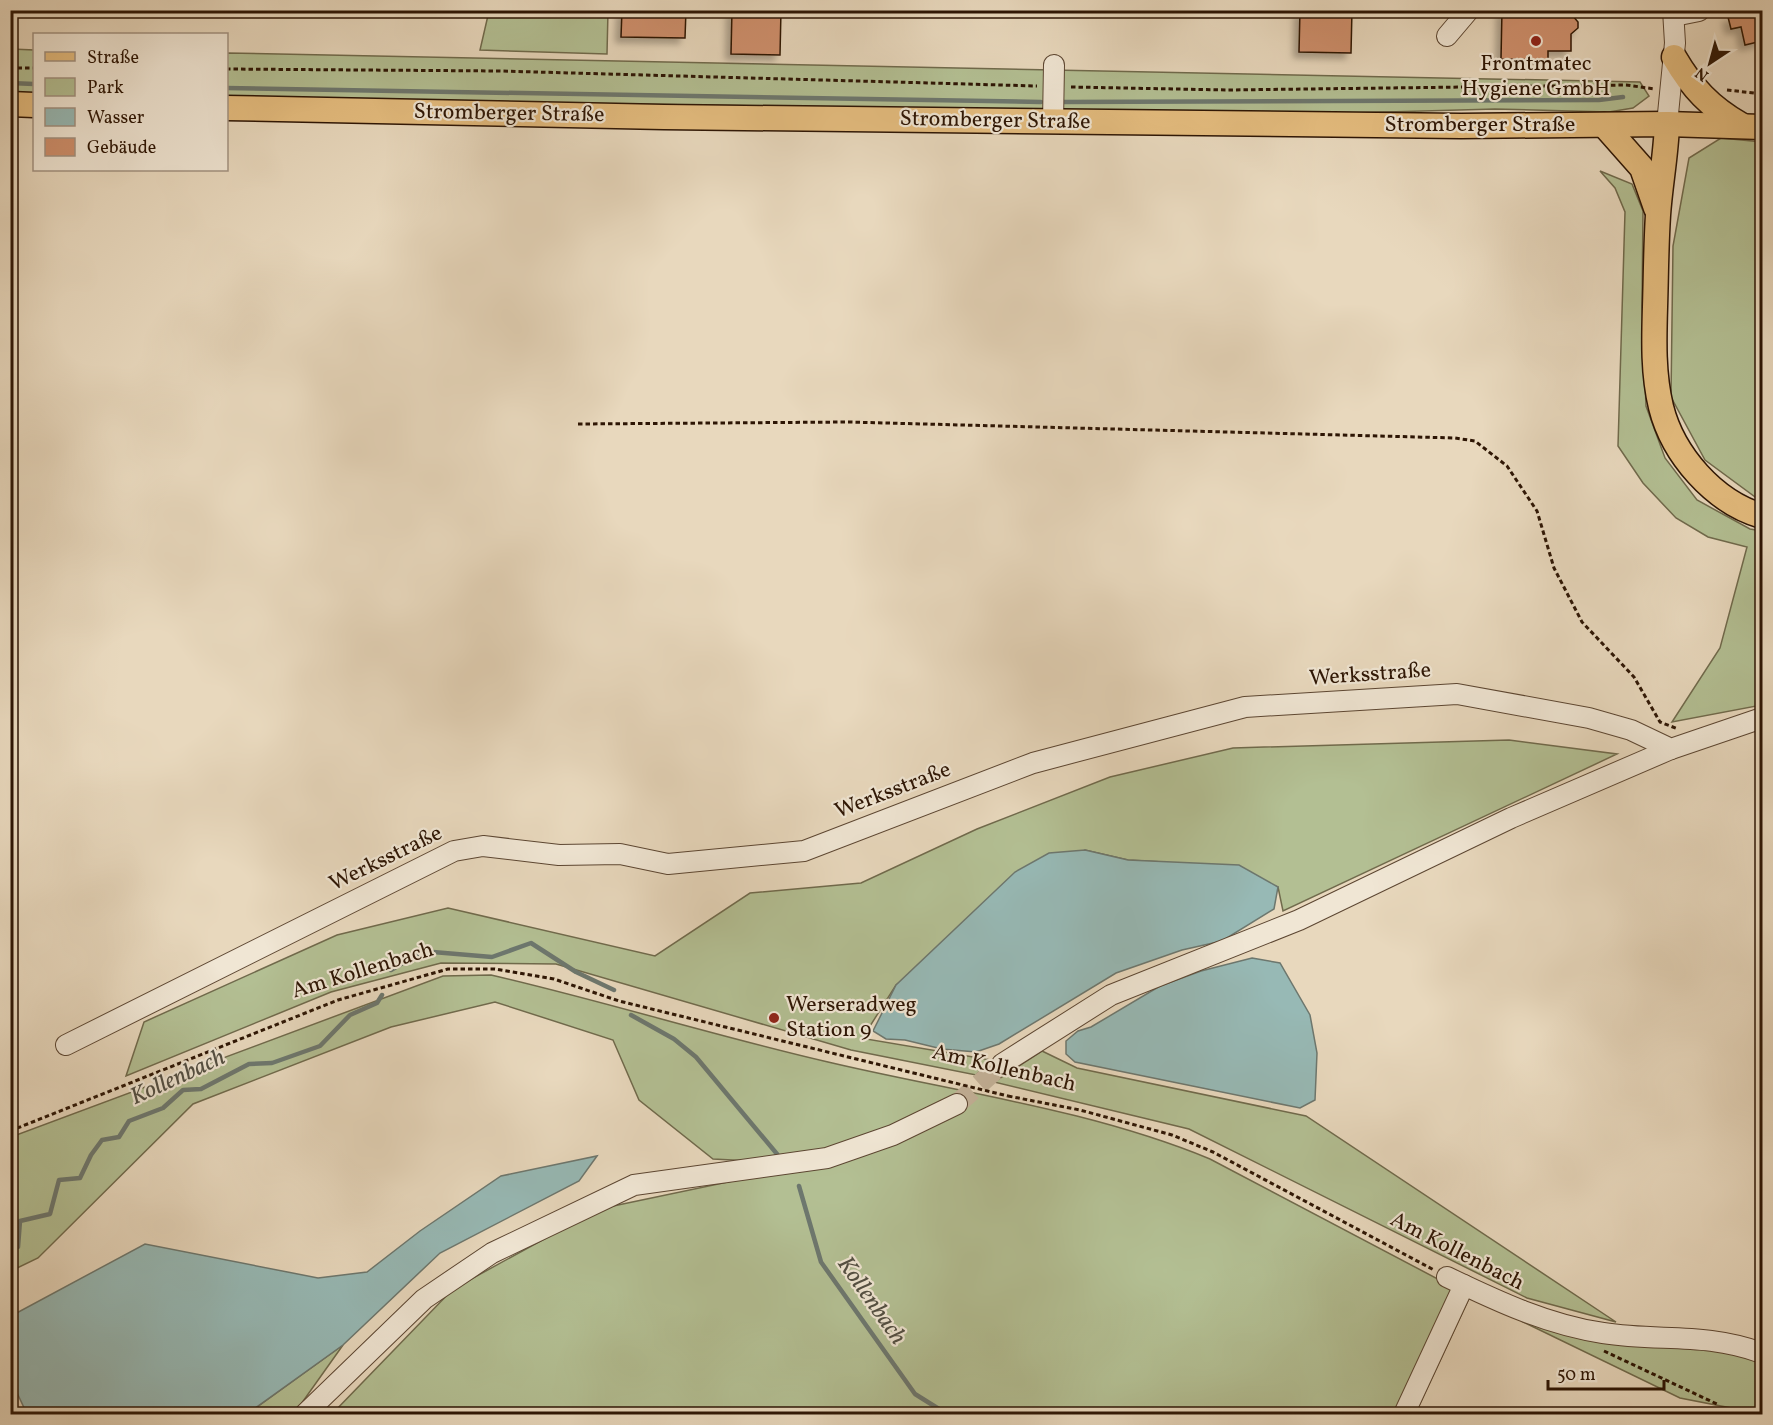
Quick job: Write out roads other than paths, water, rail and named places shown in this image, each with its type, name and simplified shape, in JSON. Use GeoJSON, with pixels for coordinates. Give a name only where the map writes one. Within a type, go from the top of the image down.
{"type":"FeatureCollection","features":[{"type":"Feature","properties":{"kind":"main road"},"geometry":{"type":"LineString","coordinates":[[1674,57],[1699,95],[1718,111],[1752,126]]}},
{"type":"Feature","properties":{"kind":"main road"},"geometry":{"type":"LineString","coordinates":[[10,104],[33,105]]}},
{"type":"Feature","properties":{"kind":"main road","name":"Stromberger Straße"},"geometry":{"type":"LineString","coordinates":[[228,108],[1461,126],[1667,124],[1752,126]]}},
{"type":"Feature","properties":{"kind":"main road"},"geometry":{"type":"LineString","coordinates":[[1667,124],[1658,215],[1655,371],[1661,408],[1675,442],[1694,468],[1717,493],[1746,511],[1762,516]]}},
{"type":"Feature","properties":{"kind":"main road"},"geometry":{"type":"LineString","coordinates":[[1604,125],[1642,168],[1650,185],[1658,215]]}},
{"type":"Feature","properties":{"kind":"street"},"geometry":{"type":"LineString","coordinates":[[1447,36],[1469,10]]}},
{"type":"Feature","properties":{"kind":"street"},"geometry":{"type":"LineString","coordinates":[[1667,124],[1674,57],[1674,13],[1699,11]]}},
{"type":"Feature","properties":{"kind":"street"},"geometry":{"type":"LineString","coordinates":[[1053,121],[1054,65]]}},
{"type":"Feature","properties":{"kind":"street","name":"Werksstraße"},"geometry":{"type":"LineString","coordinates":[[66,1045],[454,851],[483,846],[559,855],[620,854],[668,864],[804,850],[1034,763],[1245,707],[1457,694],[1589,718],[1631,730],[1671,749]]}},
{"type":"Feature","properties":{"kind":"street"},"geometry":{"type":"LineString","coordinates":[[1002,1064],[1111,995],[1299,920],[1512,818],[1671,749],[1762,718]]}},
{"type":"Feature","properties":{"kind":"street"},"geometry":{"type":"LineString","coordinates":[[305,1414],[424,1299],[492,1253],[634,1185],[826,1158],[893,1136],[957,1104]]}},
{"type":"Feature","properties":{"kind":"street","name":"Am Kollenbach"},"geometry":{"type":"LineString","coordinates":[[1404,1414],[1456,1281],[1521,1312],[1603,1333],[1688,1337],[1720,1341],[1762,1353]]}},
{"type":"Feature","properties":{"kind":"water"},"geometry":{"type":"Polygon","coordinates":[[[1085,850],[1128,860],[1239,865],[1278,887],[1274,909],[1222,941],[1182,950],[1116,973],[999,1044],[976,1052],[942,1049],[905,1040],[886,1039],[873,1031],[896,985],[1015,872],[1049,853],[1085,850]]]}},
{"type":"Feature","properties":{"kind":"water"},"geometry":{"type":"Polygon","coordinates":[[[1252,958],[1280,963],[1310,1015],[1317,1053],[1315,1100],[1300,1108],[1075,1062],[1066,1054],[1066,1041],[1078,1031],[1091,1027],[1160,986],[1201,971],[1252,958]]]}},
{"type":"Feature","properties":{"kind":"water"},"geometry":{"type":"Polygon","coordinates":[[[597,1156],[579,1181],[440,1253],[343,1345],[247,1414],[27,1414],[11,1380],[11,1316],[145,1244],[318,1278],[367,1272],[420,1231],[501,1176],[597,1156]]]}},
{"type":"Feature","properties":{"kind":"waterway"},"geometry":{"type":"LineString","coordinates":[[10,83],[33,84]]}},
{"type":"Feature","properties":{"kind":"waterway"},"geometry":{"type":"LineString","coordinates":[[228,88],[1041,102]]}},
{"type":"Feature","properties":{"kind":"waterway"},"geometry":{"type":"LineString","coordinates":[[1061,102],[1599,100],[1623,97]]}},
{"type":"Feature","properties":{"kind":"waterway","name":"Kollenbach"},"geometry":{"type":"LineString","coordinates":[[433,952],[492,957],[531,943],[576,972],[614,990]]}},
{"type":"Feature","properties":{"kind":"waterway","name":"Kollenbach"},"geometry":{"type":"LineString","coordinates":[[391,970],[418,954]]}},
{"type":"Feature","properties":{"kind":"waterway","name":"Kollenbach"},"geometry":{"type":"LineString","coordinates":[[10,1245],[18,1247],[20,1221],[50,1214],[59,1180],[80,1178],[91,1155],[102,1140],[119,1137],[129,1121],[163,1108],[183,1090],[201,1089],[249,1064],[272,1063],[320,1046],[350,1015],[377,1003],[382,995]]}},
{"type":"Feature","properties":{"kind":"waterway","name":"Kollenbach"},"geometry":{"type":"LineString","coordinates":[[631,1015],[674,1039],[696,1057],[777,1154]]}},
{"type":"Feature","properties":{"kind":"waterway","name":"Kollenbach"},"geometry":{"type":"LineString","coordinates":[[799,1186],[821,1262],[915,1394],[947,1414]]}},
{"type":"Feature","properties":{"kind":"tunnel"},"geometry":{"type":"LineString","coordinates":[[957,1104],[1002,1064]]}},
{"type":"Feature","properties":{"kind":"place","name":"Frontmatec Hygiene GmbH"},"geometry":{"type":"Point","coordinates":[1536,41]}},
{"type":"Feature","properties":{"kind":"place","name":"Werseradweg Station 9"},"geometry":{"type":"Point","coordinates":[774,1018]}}]}
